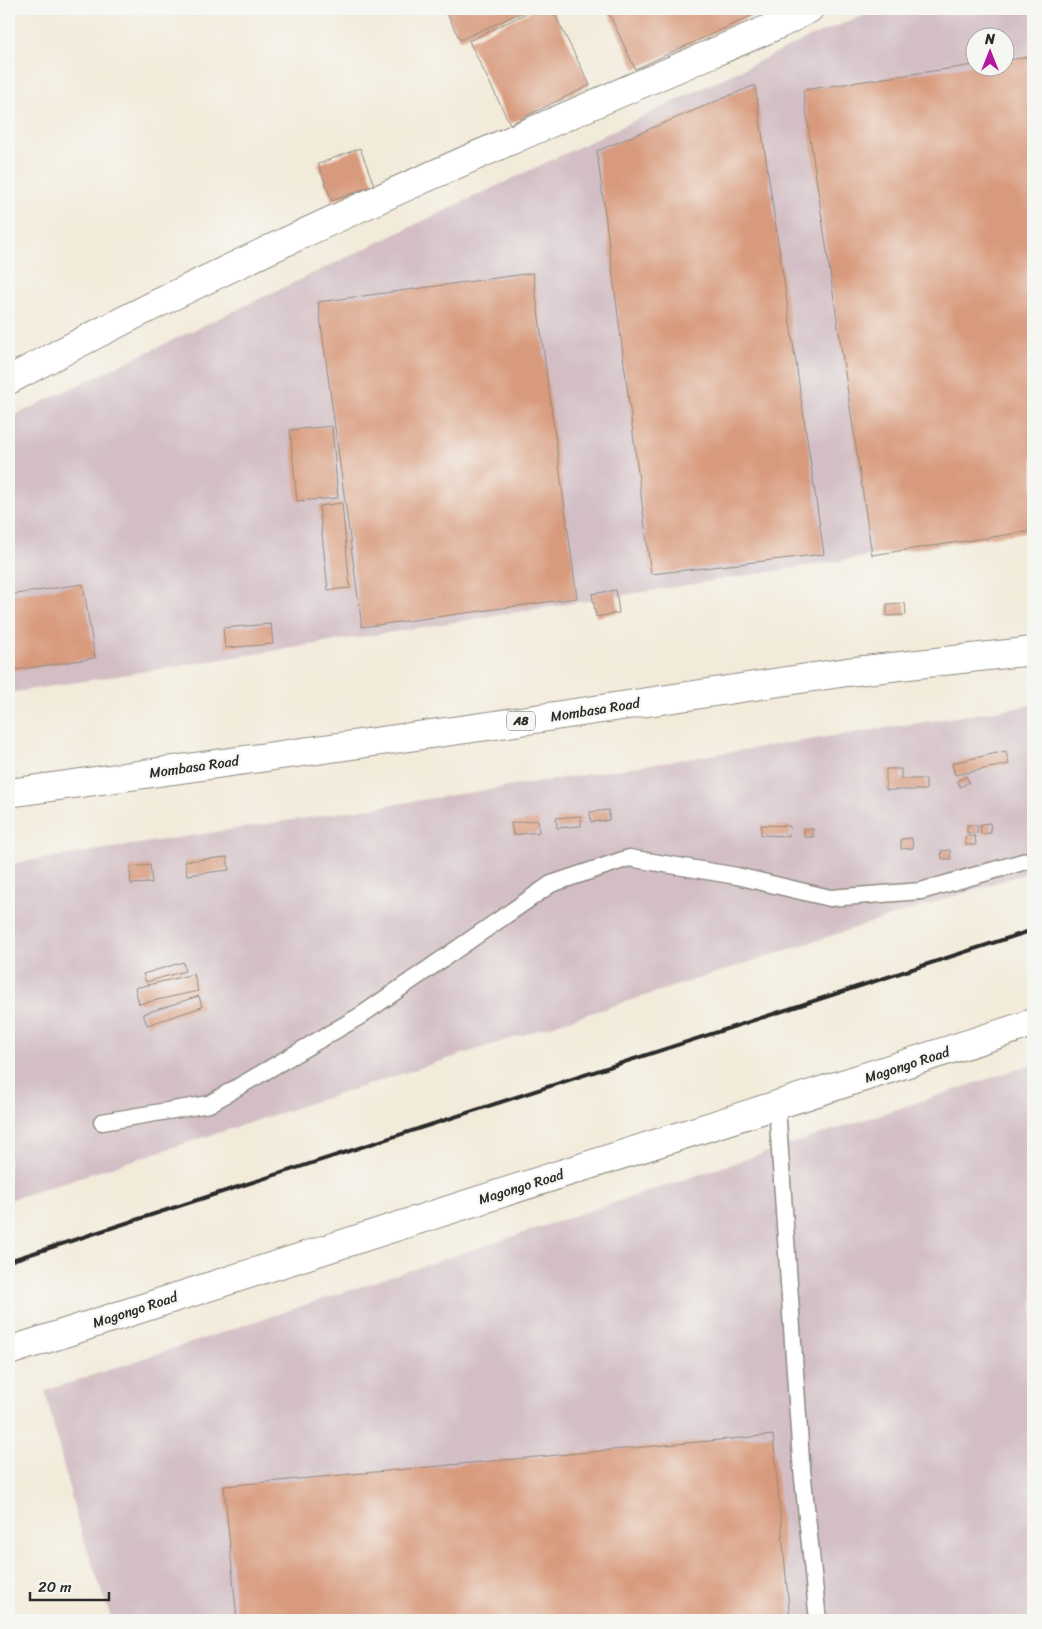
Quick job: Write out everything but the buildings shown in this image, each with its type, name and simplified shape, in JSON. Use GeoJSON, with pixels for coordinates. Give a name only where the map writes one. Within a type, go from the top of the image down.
{"type":"FeatureCollection","features":[{"type":"Feature","properties":{"kind":"main road"},"geometry":{"type":"LineString","coordinates":[[9,380],[96,333],[394,191],[762,32],[809,9]]}},
{"type":"Feature","properties":{"kind":"main road","name":"Mombasa Road"},"geometry":{"type":"LineString","coordinates":[[9,793],[488,726],[846,672],[1033,651]]}},
{"type":"Feature","properties":{"kind":"main road","name":"Magongo Road"},"geometry":{"type":"LineString","coordinates":[[9,1351],[269,1266],[777,1107],[1033,1023]]}},
{"type":"Feature","properties":{"kind":"lane"},"geometry":{"type":"LineString","coordinates":[[102,1122],[209,1104],[360,1016],[551,884],[629,858],[737,876],[830,898],[921,891],[1033,859]]}},
{"type":"Feature","properties":{"kind":"lane"},"geometry":{"type":"LineString","coordinates":[[777,1107],[800,1460],[818,1620]]}},
{"type":"Feature","properties":{"kind":"shaded area"},"geometry":{"type":"Polygon","coordinates":[[[880,9],[1033,9],[1033,530],[9,693],[9,418],[812,36],[880,9]]]}},
{"type":"Feature","properties":{"kind":"shaded area"},"geometry":{"type":"Polygon","coordinates":[[[1033,705],[1033,871],[9,1200],[9,864],[1033,705]]]}},
{"type":"Feature","properties":{"kind":"shaded area"},"geometry":{"type":"Polygon","coordinates":[[[1033,1064],[1033,1620],[112,1620],[77,1520],[45,1391],[1033,1064]]]}},
{"type":"Feature","properties":{"kind":"railway"},"geometry":{"type":"LineString","coordinates":[[9,1261],[1033,930]]}}]}
